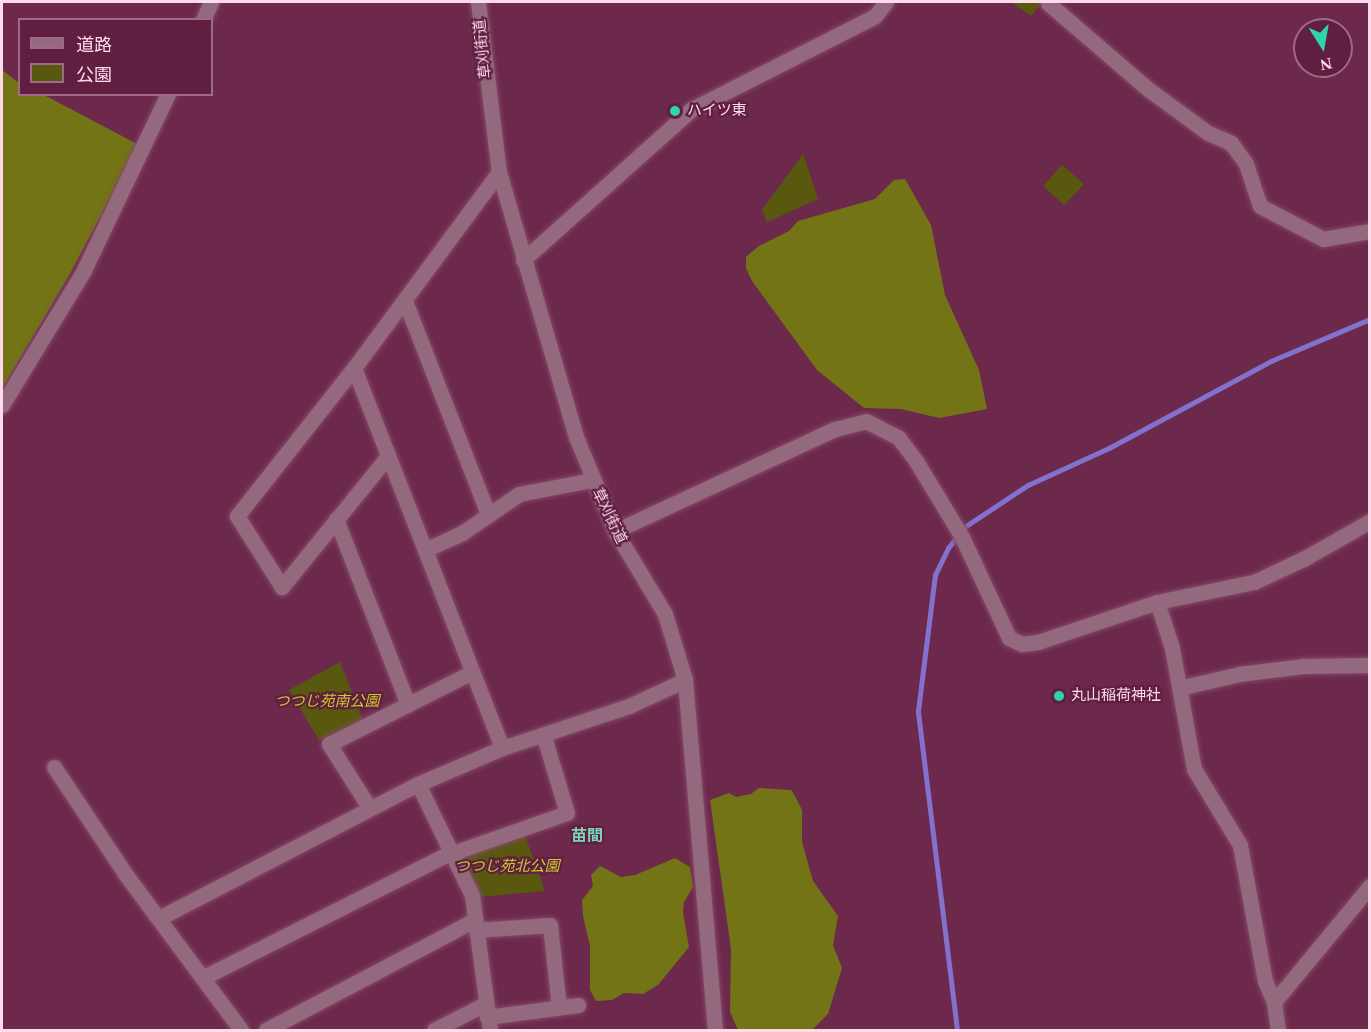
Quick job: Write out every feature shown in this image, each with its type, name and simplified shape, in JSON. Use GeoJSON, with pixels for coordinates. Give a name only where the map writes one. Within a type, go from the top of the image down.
{"type":"FeatureCollection","features":[{"type":"Feature","properties":{"kind":"street"},"geometry":{"type":"LineString","coordinates":[[203,18],[211,2]]}},
{"type":"Feature","properties":{"kind":"street","name":"草刈街道"},"geometry":{"type":"LineString","coordinates":[[478,2],[500,172],[523,260],[592,480],[615,531],[664,615],[685,680],[715,1030]]}},
{"type":"Feature","properties":{"kind":"street"},"geometry":{"type":"LineString","coordinates":[[523,260],[692,109],[874,15],[886,2]]}},
{"type":"Feature","properties":{"kind":"street"},"geometry":{"type":"LineString","coordinates":[[1048,3],[1148,89],[1208,133],[1231,143],[1246,164],[1260,206],[1323,239],[1370,231]]}},
{"type":"Feature","properties":{"kind":"street"},"geometry":{"type":"LineString","coordinates":[[2,405],[83,272],[167,96]]}},
{"type":"Feature","properties":{"kind":"street"},"geometry":{"type":"LineString","coordinates":[[388,456],[282,587],[237,516],[354,368],[500,172]]}},
{"type":"Feature","properties":{"kind":"street"},"geometry":{"type":"LineString","coordinates":[[405,301],[488,514]]}},
{"type":"Feature","properties":{"kind":"street"},"geometry":{"type":"LineString","coordinates":[[354,368],[502,748]]}},
{"type":"Feature","properties":{"kind":"street"},"geometry":{"type":"LineString","coordinates":[[615,531],[835,429],[866,421],[898,437],[959,534],[1009,638],[1022,644],[1038,642],[1157,602],[1254,582],[1305,558],[1370,521]]}},
{"type":"Feature","properties":{"kind":"street"},"geometry":{"type":"LineString","coordinates":[[425,550],[462,533],[519,494],[536,488],[592,480]]}},
{"type":"Feature","properties":{"kind":"street"},"geometry":{"type":"LineString","coordinates":[[336,519],[408,705]]}},
{"type":"Feature","properties":{"kind":"street"},"geometry":{"type":"LineString","coordinates":[[1157,602],[1179,688],[1194,770],[1240,845],[1264,981],[1274,1002],[1278,1030]]}},
{"type":"Feature","properties":{"kind":"street"},"geometry":{"type":"LineString","coordinates":[[1179,688],[1239,674],[1303,666],[1370,665]]}},
{"type":"Feature","properties":{"kind":"street"},"geometry":{"type":"LineString","coordinates":[[369,807],[329,744],[472,672]]}},
{"type":"Feature","properties":{"kind":"street"},"geometry":{"type":"LineString","coordinates":[[159,918],[369,807],[418,784],[502,748],[544,737],[685,680]]}},
{"type":"Feature","properties":{"kind":"street"},"geometry":{"type":"LineString","coordinates":[[204,977],[453,853],[567,813],[544,737]]}},
{"type":"Feature","properties":{"kind":"street"},"geometry":{"type":"LineString","coordinates":[[54,767],[159,918],[241,1030]]}},
{"type":"Feature","properties":{"kind":"street"},"geometry":{"type":"LineString","coordinates":[[418,784],[472,895],[488,1017]]}},
{"type":"Feature","properties":{"kind":"street"},"geometry":{"type":"LineString","coordinates":[[1274,1002],[1370,886]]}},
{"type":"Feature","properties":{"kind":"street"},"geometry":{"type":"LineString","coordinates":[[266,1030],[476,925],[550,925],[559,1008]]}},
{"type":"Feature","properties":{"kind":"street"},"geometry":{"type":"LineString","coordinates":[[434,1030],[488,1017],[578,1005]]}},
{"type":"Feature","properties":{"kind":"green space"},"geometry":{"type":"Polygon","coordinates":[[[1011,2],[1042,2],[1031,16],[1011,2]]]}},
{"type":"Feature","properties":{"kind":"green space"},"geometry":{"type":"Polygon","coordinates":[[[803,154],[818,199],[767,222],[762,210],[803,154]]]}},
{"type":"Feature","properties":{"kind":"green space"},"geometry":{"type":"Polygon","coordinates":[[[1062,165],[1084,184],[1064,205],[1043,186],[1062,165]]]}},
{"type":"Feature","properties":{"kind":"green space","name":"つつじ苑南公園"},"geometry":{"type":"Polygon","coordinates":[[[340,662],[363,720],[319,740],[289,690],[340,662]]]}},
{"type":"Feature","properties":{"kind":"green space","name":"つつじ苑北公園"},"geometry":{"type":"Polygon","coordinates":[[[524,833],[545,891],[479,897],[463,860],[466,854],[524,833]]]}},
{"type":"Feature","properties":{"kind":"shaded area"},"geometry":{"type":"Polygon","coordinates":[[[2,70],[18,82],[18,96],[46,96],[139,145],[67,279],[2,389],[2,70]]]}},
{"type":"Feature","properties":{"kind":"shaded area"},"geometry":{"type":"Polygon","coordinates":[[[905,179],[931,225],[945,295],[979,370],[987,409],[939,418],[901,409],[864,408],[817,370],[752,281],[746,268],[746,257],[759,246],[789,231],[798,221],[875,199],[894,180],[905,179]]]}},
{"type":"Feature","properties":{"kind":"shaded area"},"geometry":{"type":"Polygon","coordinates":[[[759,788],[791,790],[795,796],[802,810],[802,842],[813,881],[838,916],[833,945],[842,968],[828,1014],[812,1030],[738,1030],[730,1012],[731,949],[710,800],[729,793],[736,797],[751,794],[759,788]]]}},
{"type":"Feature","properties":{"kind":"shaded area"},"geometry":{"type":"Polygon","coordinates":[[[675,858],[690,867],[693,887],[684,902],[683,912],[689,947],[658,985],[643,994],[624,993],[612,1000],[596,1001],[590,990],[590,946],[582,900],[593,886],[591,875],[600,866],[621,877],[635,875],[675,858]]]}},
{"type":"Feature","properties":{"kind":"waterway"},"geometry":{"type":"LineString","coordinates":[[957,1030],[918,711],[935,575],[948,548],[966,526],[1028,485],[1109,448],[1271,361],[1370,319]]}},
{"type":"Feature","properties":{"kind":"place","name":"ハイツ東"},"geometry":{"type":"Point","coordinates":[675,111]}},
{"type":"Feature","properties":{"kind":"place","name":"丸山稲荷神社"},"geometry":{"type":"Point","coordinates":[1059,696]}},
{"type":"Feature","properties":{"kind":"district","name":"苗間"},"geometry":{"type":"Point","coordinates":[587,836]}}]}
